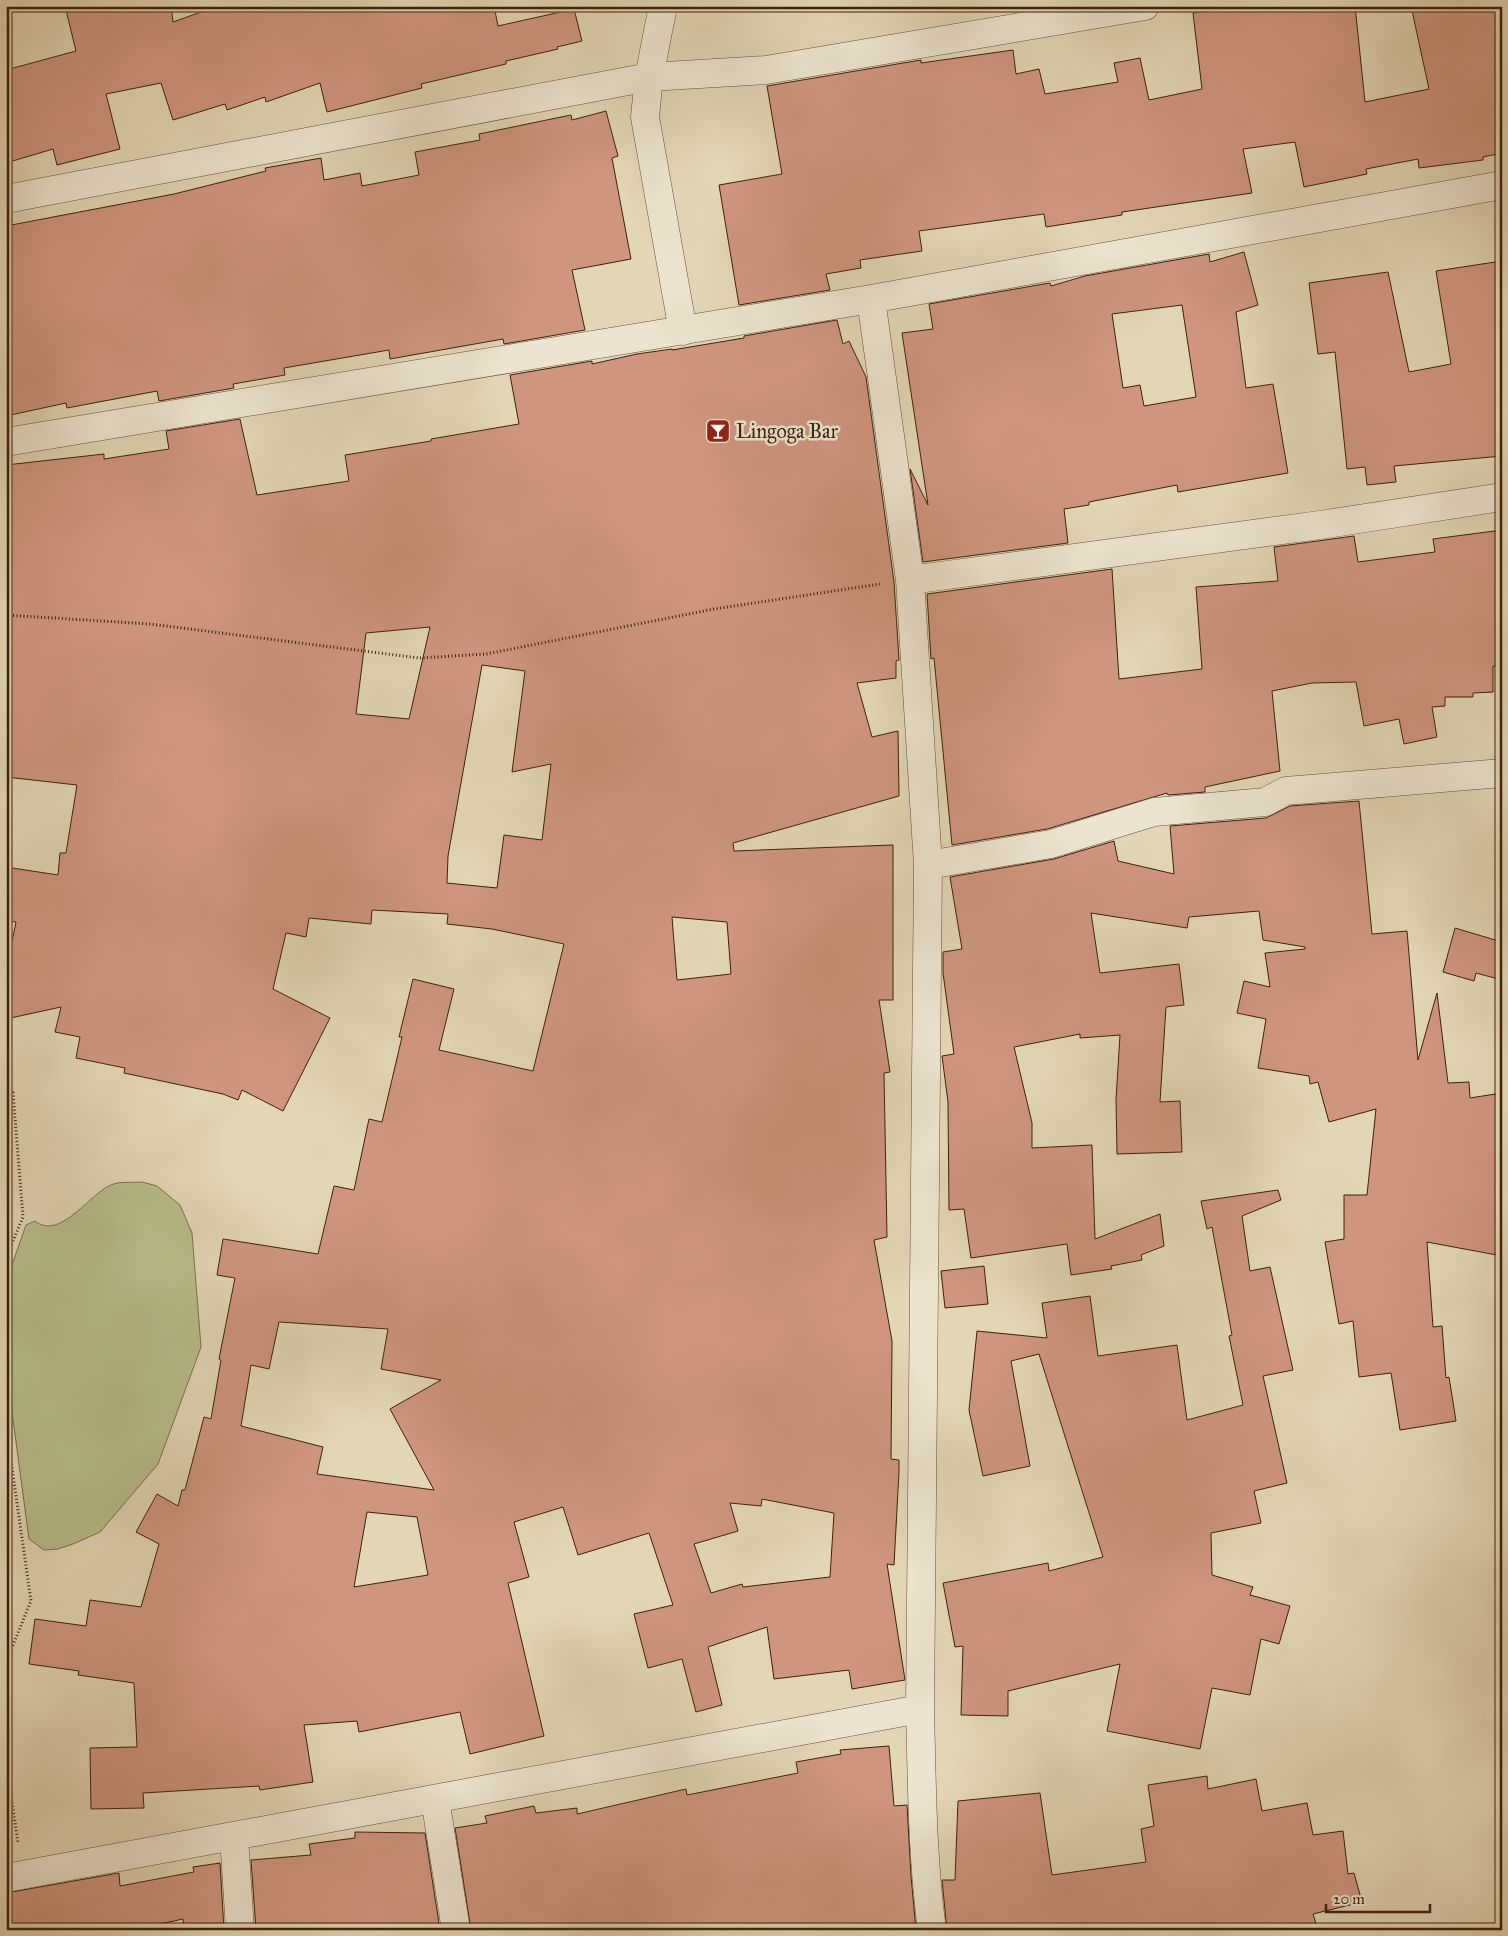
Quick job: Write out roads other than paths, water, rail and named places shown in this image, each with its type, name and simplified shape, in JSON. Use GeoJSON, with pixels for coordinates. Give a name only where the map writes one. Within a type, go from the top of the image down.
{"type":"FeatureCollection","features":[{"type":"Feature","properties":{"kind":"street"},"geometry":{"type":"LineString","coordinates":[[663,6],[649,77],[645,117],[683,331]]}},
{"type":"Feature","properties":{"kind":"street"},"geometry":{"type":"LineString","coordinates":[[6,199],[649,77],[766,70],[1145,6]]}},
{"type":"Feature","properties":{"kind":"street"},"geometry":{"type":"LineString","coordinates":[[6,442],[871,299],[1502,185]]}},
{"type":"Feature","properties":{"kind":"street"},"geometry":{"type":"LineString","coordinates":[[871,299],[910,580],[928,865],[920,1709],[928,1900],[932,1930]]}},
{"type":"Feature","properties":{"kind":"street"},"geometry":{"type":"LineString","coordinates":[[910,580],[1310,527],[1502,498]]}},
{"type":"Feature","properties":{"kind":"street"},"geometry":{"type":"LineString","coordinates":[[928,865],[1051,844],[1154,812],[1265,802],[1286,792],[1502,772]]}},
{"type":"Feature","properties":{"kind":"street"},"geometry":{"type":"LineString","coordinates":[[14,1877],[920,1709]]}},
{"type":"Feature","properties":{"kind":"street"},"geometry":{"type":"LineString","coordinates":[[435,1799],[456,1930]]}},
{"type":"Feature","properties":{"kind":"street"},"geometry":{"type":"LineString","coordinates":[[234,1837],[240,1930]]}},
{"type":"Feature","properties":{"kind":"place","name":"Lingoga Bar"},"geometry":{"type":"Point","coordinates":[718,431]}}]}
